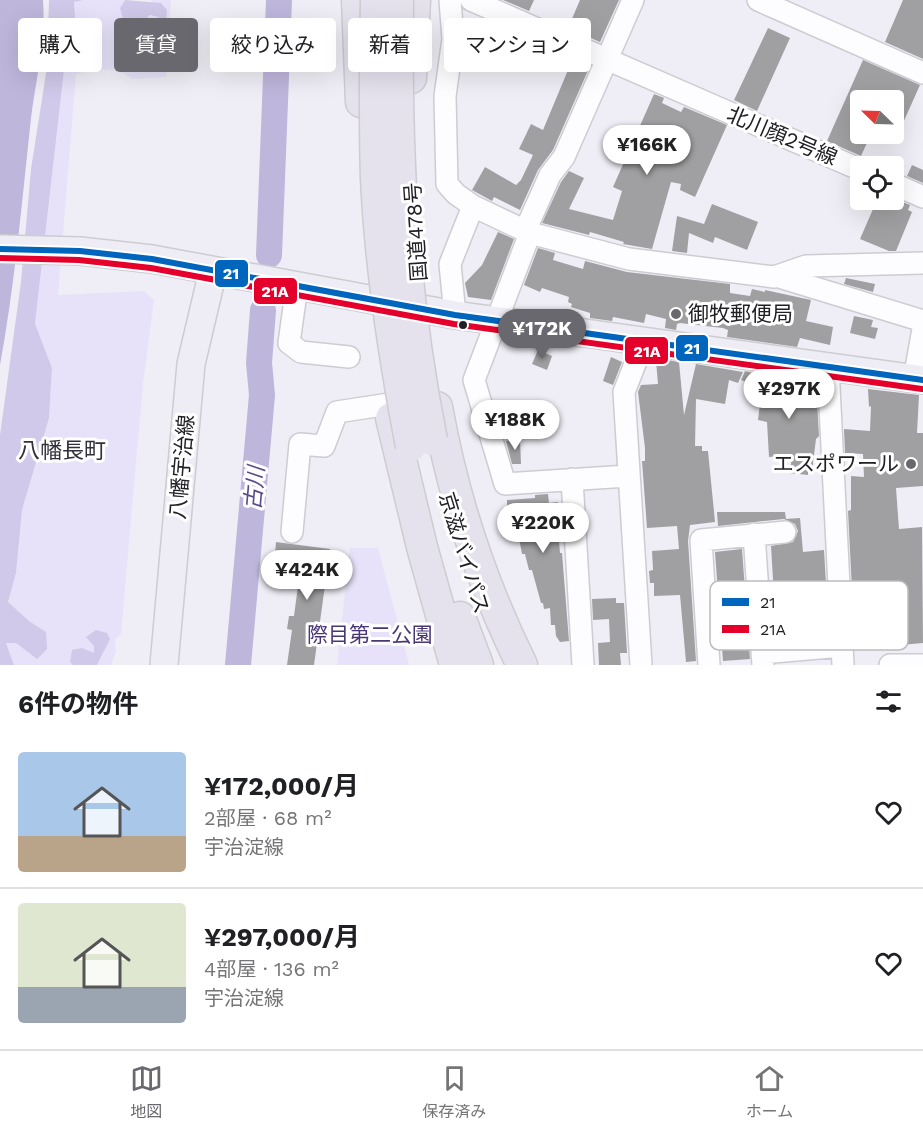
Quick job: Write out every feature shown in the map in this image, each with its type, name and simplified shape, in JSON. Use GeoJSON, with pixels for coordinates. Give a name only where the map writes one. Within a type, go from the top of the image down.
{"type":"FeatureCollection","features":[{"type":"Feature","properties":{"kind":"highway"},"geometry":{"type":"LineString","coordinates":[[357,0],[358,18]]}},
{"type":"Feature","properties":{"kind":"highway"},"geometry":{"type":"LineString","coordinates":[[361,18],[362,0]]}},
{"type":"Feature","properties":{"kind":"highway"},"geometry":{"type":"LineString","coordinates":[[376,0],[376,179],[381,247],[391,332],[422,443]]}},
{"type":"Feature","properties":{"kind":"highway"},"geometry":{"type":"LineString","coordinates":[[398,0],[397,105],[403,246],[422,443]]}},
{"type":"Feature","properties":{"kind":"highway","name":"国道478号"},"geometry":{"type":"LineString","coordinates":[[415,0],[410,141],[422,309],[443,443],[480,573],[522,665]]}},
{"type":"Feature","properties":{"kind":"highway"},"geometry":{"type":"LineString","coordinates":[[360,72],[362,166],[372,298],[389,404],[422,547],[455,665]]}},
{"type":"Feature","properties":{"kind":"highway","name":"京滋バイパス"},"geometry":{"type":"LineString","coordinates":[[422,443],[443,567],[478,665]]}},
{"type":"Feature","properties":{"kind":"highway","name":"京滋バイパス"},"geometry":{"type":"LineString","coordinates":[[422,443],[500,665]]}},
{"type":"Feature","properties":{"kind":"highway"},"geometry":{"type":"LineString","coordinates":[[422,547],[463,665]]}},
{"type":"Feature","properties":{"kind":"highway"},"geometry":{"type":"LineString","coordinates":[[480,573],[512,665]]}},
{"type":"Feature","properties":{"kind":"main road"},"geometry":{"type":"LineString","coordinates":[[0,249],[118,254],[496,322],[919,380]]}},
{"type":"Feature","properties":{"kind":"main road","name":"八幡宇治線"},"geometry":{"type":"LineString","coordinates":[[164,665],[200,268]]}},
{"type":"Feature","properties":{"kind":"street"},"geometry":{"type":"LineString","coordinates":[[450,0],[453,39],[445,96],[447,184],[456,194],[473,206],[528,232],[629,259],[776,276],[923,321]]}},
{"type":"Feature","properties":{"kind":"street","name":"北川顔2号線"},"geometry":{"type":"LineString","coordinates":[[471,0],[850,165]]}},
{"type":"Feature","properties":{"kind":"street"},"geometry":{"type":"LineString","coordinates":[[628,476],[505,484],[474,380],[550,175],[564,157],[633,0]]}},
{"type":"Feature","properties":{"kind":"street"},"geometry":{"type":"LineString","coordinates":[[758,0],[923,73]]}},
{"type":"Feature","properties":{"kind":"street"},"geometry":{"type":"LineString","coordinates":[[904,188],[923,197]]}},
{"type":"Feature","properties":{"kind":"street"},"geometry":{"type":"LineString","coordinates":[[455,315],[450,264],[473,206]]}},
{"type":"Feature","properties":{"kind":"street"},"geometry":{"type":"LineString","coordinates":[[776,276],[806,266],[923,263]]}},
{"type":"Feature","properties":{"kind":"street"},"geometry":{"type":"LineString","coordinates":[[297,286],[289,344],[301,352],[349,357]]}},
{"type":"Feature","properties":{"kind":"street"},"geometry":{"type":"LineString","coordinates":[[919,380],[923,329]]}},
{"type":"Feature","properties":{"kind":"street"},"geometry":{"type":"LineString","coordinates":[[640,665],[624,392],[644,341]]}},
{"type":"Feature","properties":{"kind":"street"},"geometry":{"type":"LineString","coordinates":[[828,367],[839,581]]}},
{"type":"Feature","properties":{"kind":"street"},"geometry":{"type":"LineString","coordinates":[[292,532],[300,444],[324,446],[337,412],[389,404]]}},
{"type":"Feature","properties":{"kind":"street"},"geometry":{"type":"LineString","coordinates":[[572,479],[583,665]]}},
{"type":"Feature","properties":{"kind":"street"},"geometry":{"type":"LineString","coordinates":[[709,665],[701,540],[785,532]]}},
{"type":"Feature","properties":{"kind":"street"},"geometry":{"type":"LineString","coordinates":[[754,534],[757,581]]}},
{"type":"Feature","properties":{"kind":"street"},"geometry":{"type":"LineString","coordinates":[[762,659],[843,655]]}},
{"type":"Feature","properties":{"kind":"street"},"geometry":{"type":"LineString","coordinates":[[890,665],[923,665]]}},
{"type":"Feature","properties":{"kind":"green space"},"geometry":{"type":"Polygon","coordinates":[[[125,0],[120,8],[123,18],[114,18],[114,71],[102,69],[102,18],[75,18],[74,2],[125,0]]]}},
{"type":"Feature","properties":{"kind":"green space"},"geometry":{"type":"Polygon","coordinates":[[[151,0],[171,0],[170,18],[134,18],[158,17],[151,0]]]}},
{"type":"Feature","properties":{"kind":"green space"},"geometry":{"type":"Polygon","coordinates":[[[64,72],[83,72],[76,74],[58,295],[144,291],[154,300],[143,383],[121,634],[115,640],[116,651],[111,665],[97,665],[104,653],[94,646],[94,654],[70,662],[73,665],[14,665],[6,643],[16,643],[37,659],[46,632],[29,621],[8,602],[16,573],[22,510],[49,418],[52,368],[35,325],[64,72]]]}},
{"type":"Feature","properties":{"kind":"green space"},"geometry":{"type":"Polygon","coordinates":[[[119,72],[166,72],[166,77],[132,79],[119,72]]]}},
{"type":"Feature","properties":{"kind":"green space","name":"際目第二公園"},"geometry":{"type":"Polygon","coordinates":[[[350,548],[378,548],[409,665],[337,665],[350,548]]]}},
{"type":"Feature","properties":{"kind":"shaded area"},"geometry":{"type":"Polygon","coordinates":[[[0,0],[43,0],[44,18],[18,18],[18,72],[38,72],[14,273],[0,365],[0,0]]]}},
{"type":"Feature","properties":{"kind":"shaded area"},"geometry":{"type":"Polygon","coordinates":[[[49,0],[84,0],[74,2],[75,18],[48,18],[49,0]]]}},
{"type":"Feature","properties":{"kind":"shaded area"},"geometry":{"type":"Polygon","coordinates":[[[125,0],[161,3],[167,10],[166,18],[150,15],[147,18],[123,18],[120,8],[125,0]]]}},
{"type":"Feature","properties":{"kind":"shaded area"},"geometry":{"type":"Polygon","coordinates":[[[46,72],[64,72],[35,324],[52,368],[49,418],[22,510],[16,573],[8,602],[29,621],[46,632],[47,649],[37,659],[16,643],[6,643],[14,665],[0,665],[0,435],[21,282],[31,169],[46,72]]]}},
{"type":"Feature","properties":{"kind":"shaded area"},"geometry":{"type":"Polygon","coordinates":[[[96,630],[107,633],[110,639],[97,665],[73,665],[70,662],[72,650],[82,648],[94,653],[94,646],[86,637],[96,630]]]}},
{"type":"Feature","properties":{"kind":"building"},"geometry":{"type":"Polygon","coordinates":[[[503,0],[534,0],[529,11],[503,0]]]}},
{"type":"Feature","properties":{"kind":"building"},"geometry":{"type":"Polygon","coordinates":[[[580,0],[619,0],[600,42],[591,38],[591,18],[572,18],[580,0]]]}},
{"type":"Feature","properties":{"kind":"building"},"geometry":{"type":"Polygon","coordinates":[[[903,0],[923,0],[923,59],[885,42],[903,0]]]}},
{"type":"Feature","properties":{"kind":"building"},"geometry":{"type":"Polygon","coordinates":[[[768,28],[790,38],[757,111],[734,100],[768,28]]]}},
{"type":"Feature","properties":{"kind":"building"},"geometry":{"type":"Polygon","coordinates":[[[863,60],[920,85],[904,121],[904,90],[850,90],[850,144],[866,144],[861,156],[827,141],[863,60]]]}},
{"type":"Feature","properties":{"kind":"building"},"geometry":{"type":"Polygon","coordinates":[[[567,72],[587,72],[553,150],[538,170],[520,210],[494,197],[492,201],[472,190],[485,167],[516,185],[521,180],[533,155],[519,149],[531,124],[543,130],[567,72]]]}},
{"type":"Feature","properties":{"kind":"building"},"geometry":{"type":"Polygon","coordinates":[[[654,94],[664,98],[662,103],[681,112],[684,107],[727,125],[695,197],[680,190],[681,184],[671,182],[652,249],[623,244],[624,242],[590,232],[589,235],[542,223],[561,182],[569,171],[584,178],[569,209],[613,220],[622,191],[613,187],[654,94]]]}},
{"type":"Feature","properties":{"kind":"building"},"geometry":{"type":"Polygon","coordinates":[[[912,165],[923,170],[923,183],[907,176],[912,165]]]}},
{"type":"Feature","properties":{"kind":"building"},"geometry":{"type":"Polygon","coordinates":[[[904,203],[910,205],[908,210],[912,212],[896,251],[889,251],[860,239],[873,210],[904,210],[904,203]]]}},
{"type":"Feature","properties":{"kind":"building"},"geometry":{"type":"Polygon","coordinates":[[[712,204],[758,222],[747,250],[715,237],[713,243],[689,233],[687,253],[672,251],[677,216],[704,224],[712,204]]]}},
{"type":"Feature","properties":{"kind":"building"},"geometry":{"type":"Polygon","coordinates":[[[498,232],[514,239],[491,300],[468,297],[465,283],[482,265],[498,232]]]}},
{"type":"Feature","properties":{"kind":"building"},"geometry":{"type":"Polygon","coordinates":[[[538,248],[555,253],[553,260],[583,269],[585,261],[627,272],[730,284],[730,293],[750,296],[752,289],[765,292],[765,290],[811,300],[806,321],[833,327],[830,345],[800,338],[797,347],[727,337],[728,330],[723,328],[680,323],[677,324],[676,330],[665,328],[666,319],[646,314],[644,323],[613,317],[612,321],[590,318],[590,313],[571,307],[572,304],[568,302],[569,297],[542,288],[540,292],[524,285],[538,248]]]}},
{"type":"Feature","properties":{"kind":"building"},"geometry":{"type":"Polygon","coordinates":[[[846,278],[875,284],[873,292],[844,284],[846,278]]]}},
{"type":"Feature","properties":{"kind":"building"},"geometry":{"type":"Polygon","coordinates":[[[854,316],[873,320],[871,327],[878,328],[875,339],[850,333],[854,316]]]}},
{"type":"Feature","properties":{"kind":"building"},"geometry":{"type":"Polygon","coordinates":[[[538,350],[552,356],[547,370],[532,364],[538,350]]]}},
{"type":"Feature","properties":{"kind":"building"},"geometry":{"type":"Polygon","coordinates":[[[611,357],[622,362],[613,385],[603,381],[611,357]]]}},
{"type":"Feature","properties":{"kind":"building"},"geometry":{"type":"Polygon","coordinates":[[[656,361],[679,362],[684,415],[696,364],[743,372],[738,383],[729,380],[725,404],[696,399],[695,446],[702,446],[702,451],[708,451],[715,522],[690,525],[688,541],[696,661],[686,662],[680,595],[654,596],[654,583],[650,583],[649,571],[653,570],[652,551],[679,549],[677,526],[647,528],[642,461],[645,461],[645,448],[638,392],[641,385],[658,384],[656,361]]]}},
{"type":"Feature","properties":{"kind":"building"},"geometry":{"type":"Polygon","coordinates":[[[745,371],[770,377],[801,390],[801,383],[816,382],[819,436],[816,439],[812,471],[808,471],[808,475],[790,473],[792,455],[769,457],[767,422],[758,420],[762,388],[741,380],[745,371]]]}},
{"type":"Feature","properties":{"kind":"building"},"geometry":{"type":"Polygon","coordinates":[[[868,389],[919,395],[917,433],[923,433],[923,486],[896,488],[899,529],[922,527],[923,643],[908,644],[908,581],[852,581],[848,511],[851,510],[851,476],[864,477],[863,454],[845,453],[844,429],[870,431],[871,406],[869,407],[868,389]]]}},
{"type":"Feature","properties":{"kind":"building"},"geometry":{"type":"Polygon","coordinates":[[[520,439],[521,464],[512,464],[506,441],[520,439]]]}},
{"type":"Feature","properties":{"kind":"building"},"geometry":{"type":"Polygon","coordinates":[[[548,494],[549,503],[558,502],[558,530],[569,641],[560,642],[556,636],[555,625],[551,625],[550,608],[544,609],[541,603],[532,570],[529,570],[525,554],[522,554],[519,538],[515,533],[514,518],[510,519],[507,513],[507,500],[535,498],[535,495],[548,494]]]}},
{"type":"Feature","properties":{"kind":"building"},"geometry":{"type":"Polygon","coordinates":[[[717,512],[785,512],[786,519],[800,518],[803,552],[824,550],[826,581],[773,581],[771,546],[793,542],[798,531],[795,524],[784,519],[718,526],[717,512]]]}},
{"type":"Feature","properties":{"kind":"building"},"geometry":{"type":"Polygon","coordinates":[[[276,542],[330,549],[314,665],[287,665],[292,630],[287,629],[289,616],[294,616],[302,556],[275,554],[276,542]]]}},
{"type":"Feature","properties":{"kind":"building"},"geometry":{"type":"Polygon","coordinates":[[[742,549],[744,581],[717,581],[715,552],[742,549]]]}},
{"type":"Feature","properties":{"kind":"building"},"geometry":{"type":"Polygon","coordinates":[[[616,598],[616,603],[624,603],[627,653],[620,653],[621,665],[599,665],[598,643],[610,642],[609,619],[593,620],[592,599],[616,598]]]}},
{"type":"Feature","properties":{"kind":"building"},"geometry":{"type":"Polygon","coordinates":[[[722,650],[749,650],[750,659],[723,661],[722,650]]]}},
{"type":"Feature","properties":{"kind":"waterway","name":"古川"},"geometry":{"type":"LineString","coordinates":[[269,255],[279,0]]}},
{"type":"Feature","properties":{"kind":"waterway","name":"古川"},"geometry":{"type":"LineString","coordinates":[[238,665],[262,395],[259,363],[263,310]]}},
{"type":"Feature","properties":{"kind":"transit line","name":"21"},"geometry":{"type":"LineString","coordinates":[[0,249],[80,251],[152,259],[455,315],[923,380]]}},
{"type":"Feature","properties":{"kind":"transit line","name":"21A"},"geometry":{"type":"LineString","coordinates":[[0,258],[79,260],[151,268],[454,324],[922,389]]}},
{"type":"Feature","properties":{"kind":"place","name":"御牧郵便局"},"geometry":{"type":"Point","coordinates":[676,314]}},
{"type":"Feature","properties":{"kind":"place","name":"エスポワール"},"geometry":{"type":"Point","coordinates":[911,464]}},
{"type":"Feature","properties":{"kind":"district","name":"八幡長町"},"geometry":{"type":"Point","coordinates":[62,450]}}]}
